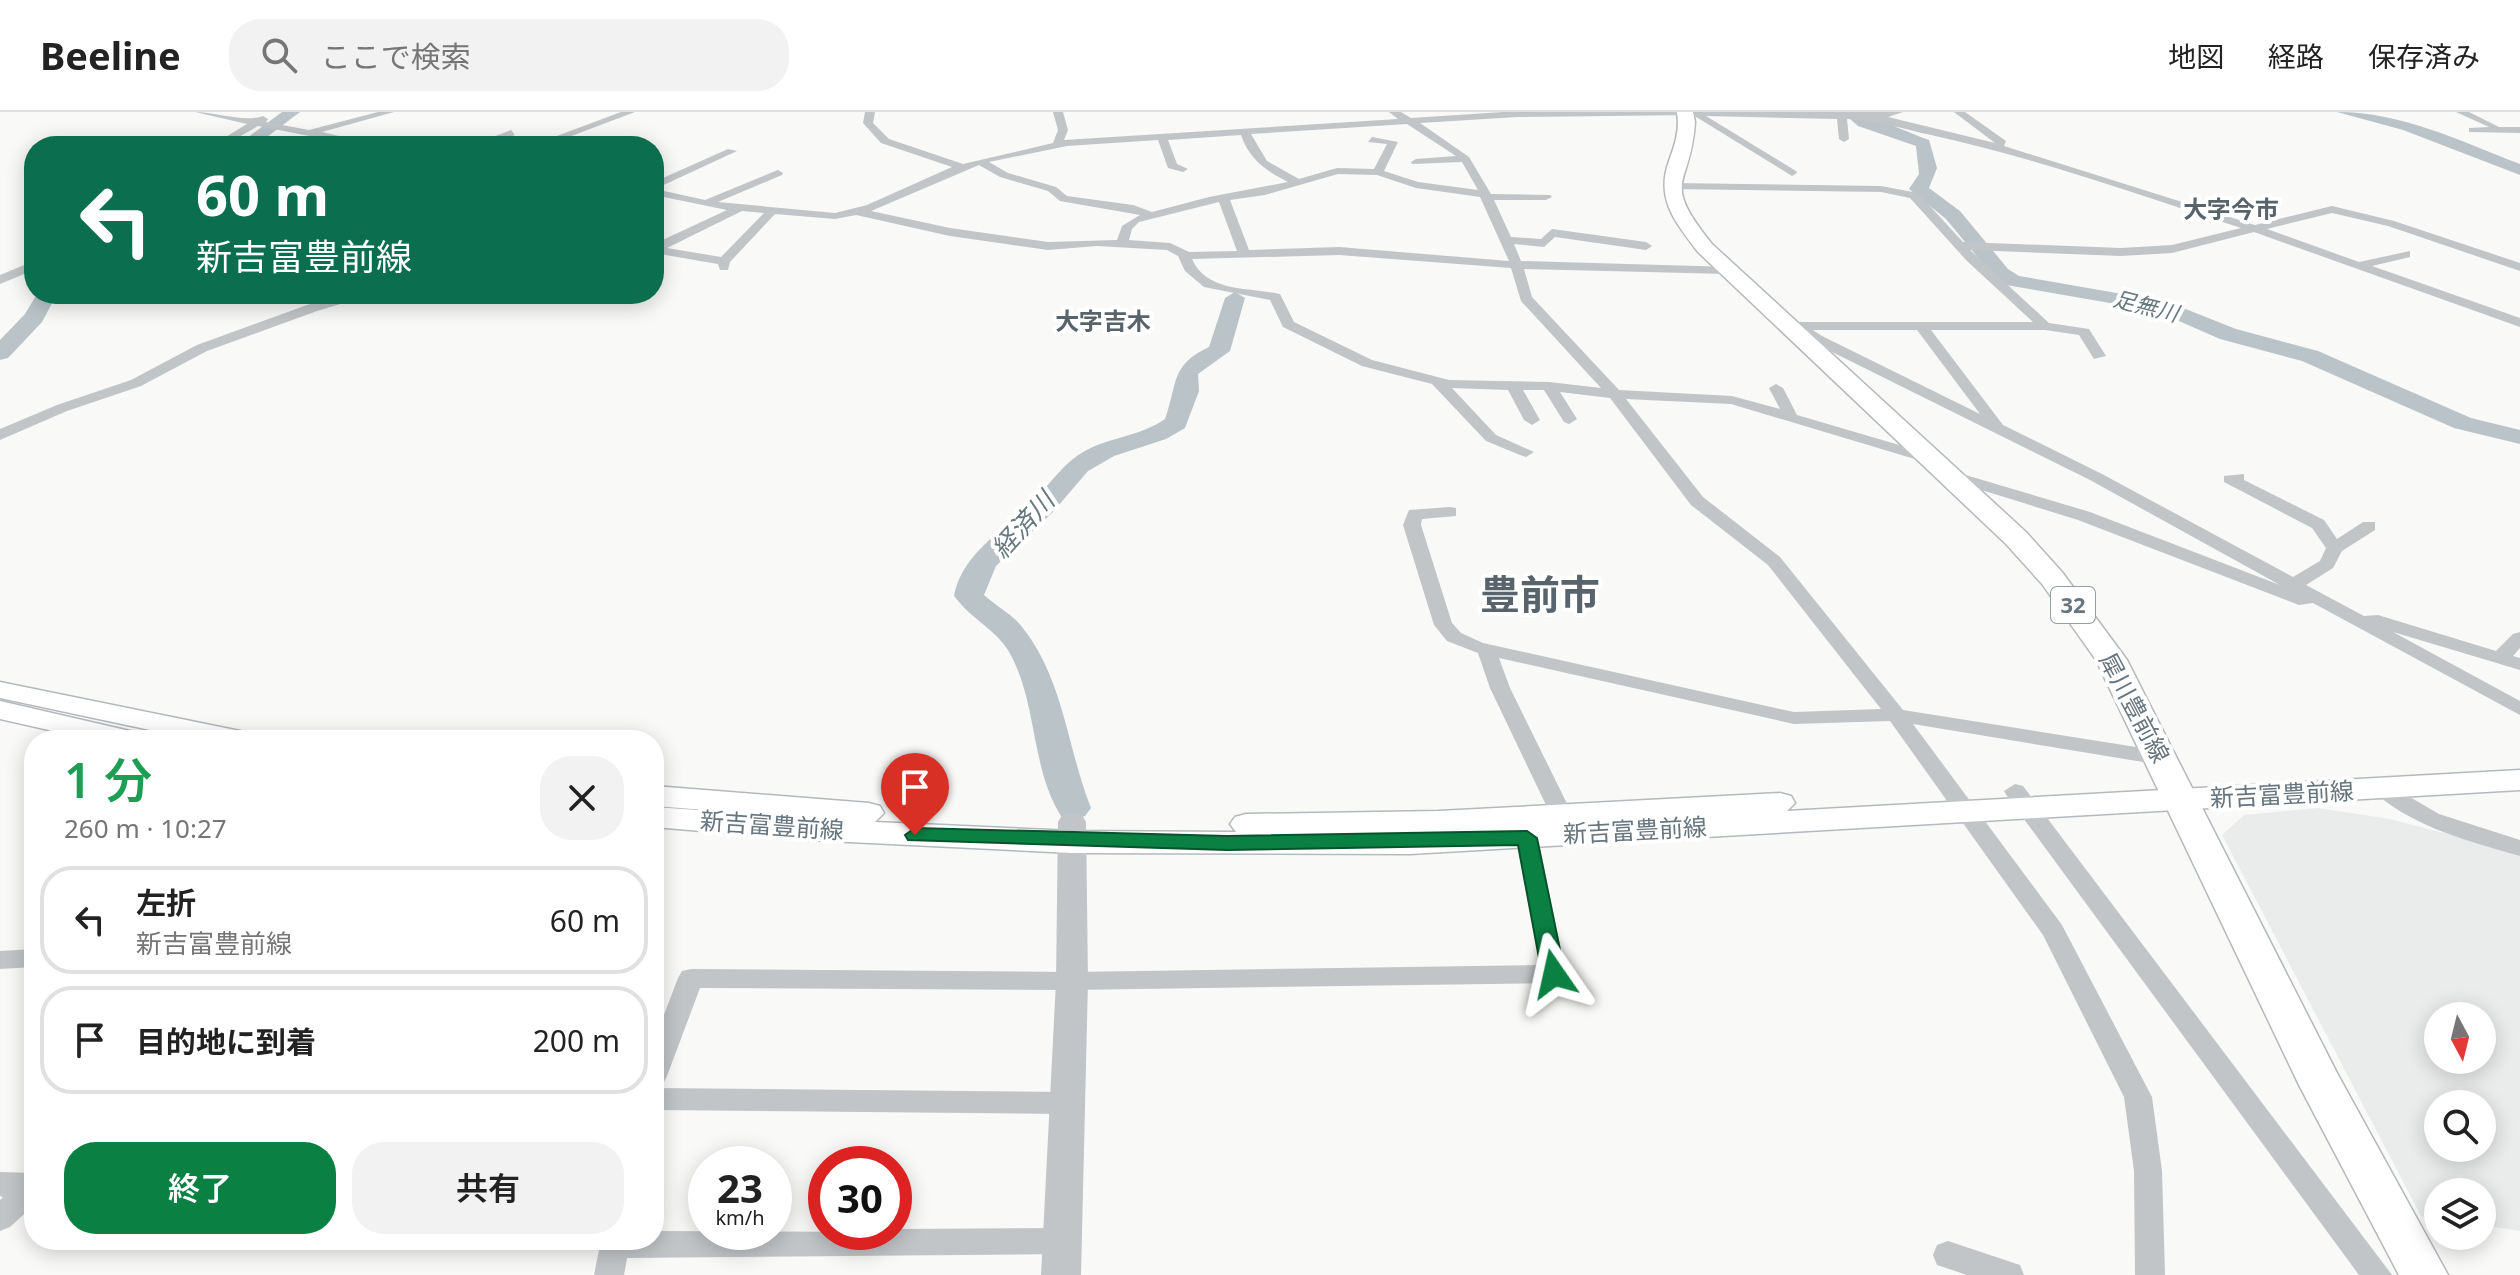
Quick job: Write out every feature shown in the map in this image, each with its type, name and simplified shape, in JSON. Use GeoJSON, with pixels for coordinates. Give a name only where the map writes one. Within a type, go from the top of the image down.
{"type":"FeatureCollection","features":[{"type":"Feature","properties":{"kind":"main road"},"geometry":{"type":"LineString","coordinates":[[1672,186],[1688,129],[1689,113]]}},
{"type":"Feature","properties":{"kind":"main road","name":"犀川豊前線"},"geometry":{"type":"LineString","coordinates":[[1672,186],[1672,194],[1687,224],[1728,270],[1793,325],[2025,548],[2082,618],[2111,660],[2321,1085],[2424,1275]]}},
{"type":"Feature","properties":{"kind":"main road"},"geometry":{"type":"LineString","coordinates":[[9,706],[97,730]]}},
{"type":"Feature","properties":{"kind":"main road"},"geometry":{"type":"LineString","coordinates":[[9,706],[172,730]]}},
{"type":"Feature","properties":{"kind":"main road","name":"新吉富豊前線"},"geometry":{"type":"LineString","coordinates":[[664,797],[1072,832],[1242,824],[1566,825],[2022,800],[2172,780],[2520,762]]}},
{"type":"Feature","properties":{"kind":"main road","name":"新吉富豊前線"},"geometry":{"type":"LineString","coordinates":[[2172,780],[2384,789],[2520,780]]}},
{"type":"Feature","properties":{"kind":"main road","name":"新吉富豊前線"},"geometry":{"type":"LineString","coordinates":[[664,818],[808,829],[1072,832],[1303,843],[1527,838],[1566,825]]}},
{"type":"Feature","properties":{"kind":"street"},"geometry":{"type":"LineString","coordinates":[[203,112],[318,136]]}},
{"type":"Feature","properties":{"kind":"street"},"geometry":{"type":"LineString","coordinates":[[235,136],[259,123],[266,112]]}},
{"type":"Feature","properties":{"kind":"street"},"geometry":{"type":"LineString","coordinates":[[308,133],[389,112]]}},
{"type":"Feature","properties":{"kind":"street"},"geometry":{"type":"LineString","coordinates":[[563,136],[630,112]]}},
{"type":"Feature","properties":{"kind":"street"},"geometry":{"type":"LineString","coordinates":[[870,112],[868,123],[885,141],[962,167]]}},
{"type":"Feature","properties":{"kind":"street"},"geometry":{"type":"LineString","coordinates":[[1052,149],[1063,130],[1058,112]]}},
{"type":"Feature","properties":{"kind":"street"},"geometry":{"type":"LineString","coordinates":[[1394,112],[1465,159],[1476,174],[1517,265],[1526,298],[1615,394],[1697,501],[1774,561],[1896,715],[2053,931],[2138,1097],[2148,1171],[2150,1275]]}},
{"type":"Feature","properties":{"kind":"street"},"geometry":{"type":"LineString","coordinates":[[664,192],[705,204],[835,216],[858,212],[962,167],[1025,149],[1162,137],[1614,112],[1878,117],[1898,112]]}},
{"type":"Feature","properties":{"kind":"street"},"geometry":{"type":"LineString","coordinates":[[1959,112],[2019,153]]}},
{"type":"Feature","properties":{"kind":"street"},"geometry":{"type":"LineString","coordinates":[[2461,112],[2502,129]]}},
{"type":"Feature","properties":{"kind":"street"},"geometry":{"type":"LineString","coordinates":[[1689,113],[1792,173]]}},
{"type":"Feature","properties":{"kind":"street"},"geometry":{"type":"LineString","coordinates":[[1842,115],[1844,139]]}},
{"type":"Feature","properties":{"kind":"street"},"geometry":{"type":"LineString","coordinates":[[1878,117],[1886,122],[2019,153],[2256,229],[2520,323]]}},
{"type":"Feature","properties":{"kind":"street"},"geometry":{"type":"LineString","coordinates":[[2473,130],[2520,130]]}},
{"type":"Feature","properties":{"kind":"street"},"geometry":{"type":"LineString","coordinates":[[1245,132],[1250,149],[1259,161],[1295,181]]}},
{"type":"Feature","properties":{"kind":"street"},"geometry":{"type":"LineString","coordinates":[[502,136],[511,133]]}},
{"type":"Feature","properties":{"kind":"street"},"geometry":{"type":"LineString","coordinates":[[1162,137],[1172,166],[1183,169]]}},
{"type":"Feature","properties":{"kind":"street"},"geometry":{"type":"LineString","coordinates":[[1372,140],[1393,142],[1378,172]]}},
{"type":"Feature","properties":{"kind":"street"},"geometry":{"type":"LineString","coordinates":[[1424,148],[1451,147]]}},
{"type":"Feature","properties":{"kind":"street"},"geometry":{"type":"LineString","coordinates":[[1052,149],[1074,157]]}},
{"type":"Feature","properties":{"kind":"street"},"geometry":{"type":"LineString","coordinates":[[664,184],[732,151]]}},
{"type":"Feature","properties":{"kind":"street"},"geometry":{"type":"LineString","coordinates":[[1344,171],[1351,154]]}},
{"type":"Feature","properties":{"kind":"street"},"geometry":{"type":"LineString","coordinates":[[1416,162],[1465,159]]}},
{"type":"Feature","properties":{"kind":"street"},"geometry":{"type":"LineString","coordinates":[[980,161],[1004,175],[1052,189],[1064,199],[1133,208],[1153,216]]}},
{"type":"Feature","properties":{"kind":"street"},"geometry":{"type":"LineString","coordinates":[[1122,243],[1130,223],[1344,171],[1378,172],[1416,185],[1485,196],[1546,197]]}},
{"type":"Feature","properties":{"kind":"street"},"geometry":{"type":"LineString","coordinates":[[686,172],[707,176]]}},
{"type":"Feature","properties":{"kind":"street"},"geometry":{"type":"LineString","coordinates":[[705,204],[778,173]]}},
{"type":"Feature","properties":{"kind":"street"},"geometry":{"type":"LineString","coordinates":[[1672,186],[1901,191],[1922,201],[1937,223],[2045,326]]}},
{"type":"Feature","properties":{"kind":"street"},"geometry":{"type":"LineString","coordinates":[[709,189],[732,192]]}},
{"type":"Feature","properties":{"kind":"street"},"geometry":{"type":"LineString","coordinates":[[1224,199],[1244,253]]}},
{"type":"Feature","properties":{"kind":"street"},"geometry":{"type":"LineString","coordinates":[[664,244],[740,208]]}},
{"type":"Feature","properties":{"kind":"street"},"geometry":{"type":"LineString","coordinates":[[1963,246],[2172,249],[2332,209],[2371,221],[2390,223],[2520,267]]}},
{"type":"Feature","properties":{"kind":"street"},"geometry":{"type":"LineString","coordinates":[[664,251],[724,264],[772,211]]}},
{"type":"Feature","properties":{"kind":"street"},"geometry":{"type":"LineString","coordinates":[[858,212],[950,232],[1048,246],[1122,243],[1170,247],[1184,256],[1195,278],[1232,291],[1275,297],[1288,324],[1367,363],[1464,385],[1549,386],[1615,394],[1732,400],[2084,516],[2279,593],[2520,664]]}},
{"type":"Feature","properties":{"kind":"street"},"geometry":{"type":"LineString","coordinates":[[1506,240],[1544,243],[1552,233],[1646,246]]}},
{"type":"Feature","properties":{"kind":"street"},"geometry":{"type":"LineString","coordinates":[[1184,256],[1353,251],[1517,265],[1728,270]]}},
{"type":"Feature","properties":{"kind":"street"},"geometry":{"type":"LineString","coordinates":[[2360,265],[2406,254]]}},
{"type":"Feature","properties":{"kind":"street"},"geometry":{"type":"LineString","coordinates":[[0,280],[24,269]]}},
{"type":"Feature","properties":{"kind":"street"},"geometry":{"type":"LineString","coordinates":[[0,435],[62,408],[136,383],[202,348],[326,304]]}},
{"type":"Feature","properties":{"kind":"street"},"geometry":{"type":"LineString","coordinates":[[1793,325],[2045,326],[2084,332],[2099,356]]}},
{"type":"Feature","properties":{"kind":"street"},"geometry":{"type":"LineString","coordinates":[[1793,325],[2096,477],[2520,709]]}},
{"type":"Feature","properties":{"kind":"street"},"geometry":{"type":"LineString","coordinates":[[1921,326],[1999,428]]}},
{"type":"Feature","properties":{"kind":"street"},"geometry":{"type":"LineString","coordinates":[[1437,381],[1491,438],[1526,452]]}},
{"type":"Feature","properties":{"kind":"street"},"geometry":{"type":"LineString","coordinates":[[1513,385],[1532,420]]}},
{"type":"Feature","properties":{"kind":"street"},"geometry":{"type":"LineString","coordinates":[[1549,386],[1569,419]]}},
{"type":"Feature","properties":{"kind":"street"},"geometry":{"type":"LineString","coordinates":[[1776,388],[1791,417]]}},
{"type":"Feature","properties":{"kind":"street"},"geometry":{"type":"LineString","coordinates":[[2238,477],[2230,479],[2318,524],[2335,548]]}},
{"type":"Feature","properties":{"kind":"street"},"geometry":{"type":"LineString","coordinates":[[1450,512],[1415,514],[1412,525],[1443,625],[1460,640],[1487,650],[1794,718],[1896,715],[2172,780]]}},
{"type":"Feature","properties":{"kind":"street"},"geometry":{"type":"LineString","coordinates":[[2293,585],[2327,564],[2335,548],[2369,526]]}},
{"type":"Feature","properties":{"kind":"street"},"geometry":{"type":"LineString","coordinates":[[2499,658],[2520,638]]}},
{"type":"Feature","properties":{"kind":"street"},"geometry":{"type":"LineString","coordinates":[[1487,650],[1500,688],[1566,825]]}},
{"type":"Feature","properties":{"kind":"street"},"geometry":{"type":"LineString","coordinates":[[2384,789],[2410,812],[2425,820],[2520,848]]}},
{"type":"Feature","properties":{"kind":"street"},"geometry":{"type":"LineString","coordinates":[[2022,800],[2377,1275]]}},
{"type":"Feature","properties":{"kind":"street"},"geometry":{"type":"LineString","coordinates":[[664,1245],[1061,1258],[1072,981],[1072,832]]}},
{"type":"Feature","properties":{"kind":"street"},"geometry":{"type":"LineString","coordinates":[[664,1050],[691,978],[1072,981],[1554,974],[1527,838]]}},
{"type":"Feature","properties":{"kind":"street"},"geometry":{"type":"LineString","coordinates":[[0,960],[24,959]]}},
{"type":"Feature","properties":{"kind":"street"},"geometry":{"type":"LineString","coordinates":[[664,1099],[1065,1103]]}},
{"type":"Feature","properties":{"kind":"street"},"geometry":{"type":"LineString","coordinates":[[0,1184],[24,1185]]}},
{"type":"Feature","properties":{"kind":"street"},"geometry":{"type":"LineString","coordinates":[[0,1218],[24,1195]]}},
{"type":"Feature","properties":{"kind":"street"},"geometry":{"type":"LineString","coordinates":[[609,1275],[614,1250]]}},
{"type":"Feature","properties":{"kind":"street"},"geometry":{"type":"LineString","coordinates":[[1948,1255],[2009,1275]]}},
{"type":"Feature","properties":{"kind":"shaded area"},"geometry":{"type":"Polygon","coordinates":[[[2318,808],[2390,819],[2520,853],[2520,1231],[2496,1227],[2496,1178],[2424,1178],[2424,1217],[2421,1216],[2222,835],[2244,815],[2318,808]]]}},
{"type":"Feature","properties":{"kind":"waterway"},"geometry":{"type":"LineString","coordinates":[[258,136],[292,112]]}},
{"type":"Feature","properties":{"kind":"waterway","name":"足無川"},"geometry":{"type":"LineString","coordinates":[[1850,112],[1864,123],[1923,143],[1928,174],[1918,189],[1953,215],[2001,273],[2013,281],[2161,306],[2228,334],[2310,356],[2463,423],[2520,437]]}},
{"type":"Feature","properties":{"kind":"waterway"},"geometry":{"type":"LineString","coordinates":[[2345,112],[2408,126],[2520,170]]}},
{"type":"Feature","properties":{"kind":"waterway","name":"経済川"},"geometry":{"type":"LineString","coordinates":[[1073,808],[1034,672],[1011,633],[969,596],[971,585],[986,560],[1043,507],[1086,460],[1105,450],[1158,434],[1176,423],[1187,391],[1187,373],[1197,361],[1219,351],[1235,298]]}},
{"type":"Feature","properties":{"kind":"waterway"},"geometry":{"type":"LineString","coordinates":[[0,353],[34,317],[41,304]]}},
{"type":"Feature","properties":{"kind":"district","name":"大字今市"},"geometry":{"type":"Point","coordinates":[2231,210]}},
{"type":"Feature","properties":{"kind":"district","name":"大字吉木"},"geometry":{"type":"Point","coordinates":[1103,322]}},
{"type":"Feature","properties":{"kind":"district","name":"豊前市"},"geometry":{"type":"Point","coordinates":[1540,595]}},
{"type":"Feature","properties":{"kind":"route"},"geometry":{"type":"LineString","coordinates":[[915,835],[1072,842],[1227,843],[1410,843],[1527,838],[1554,974]]}}]}
